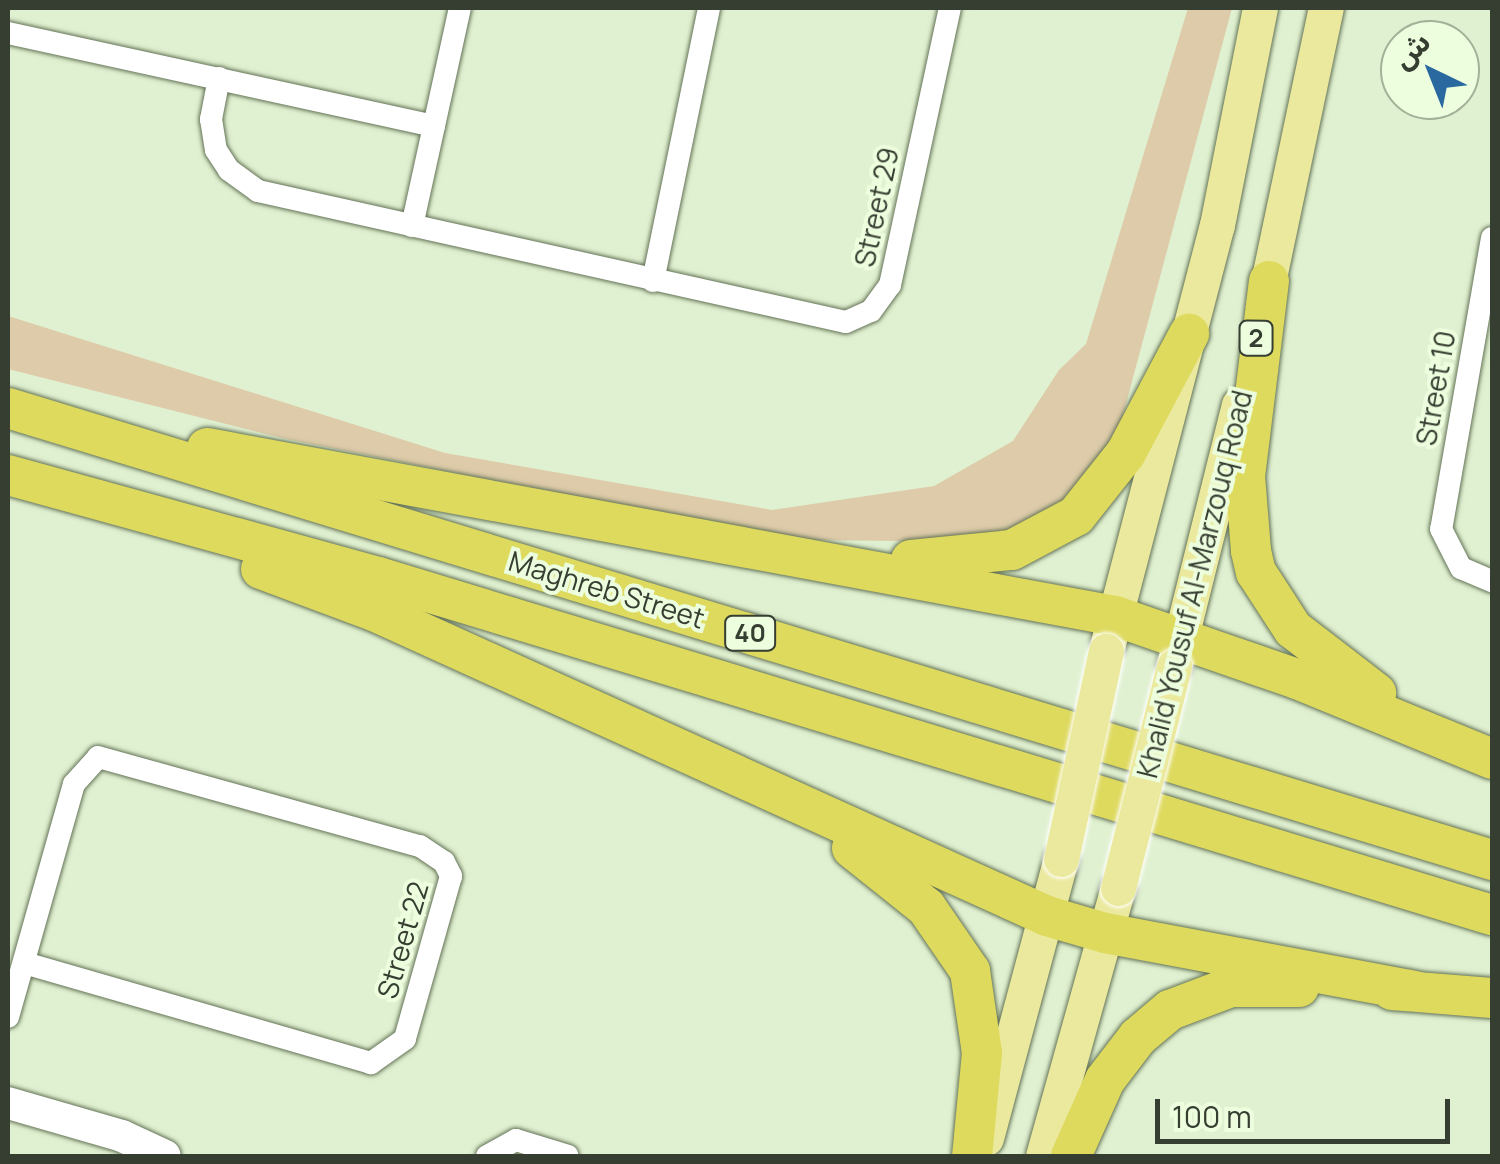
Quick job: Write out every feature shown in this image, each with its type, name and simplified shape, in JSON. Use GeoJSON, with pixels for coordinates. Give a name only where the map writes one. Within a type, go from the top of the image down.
{"type":"FeatureCollection","features":[{"type":"Feature","properties":{"kind":"highway"},"geometry":{"type":"LineString","coordinates":[[1270,281],[1245,476],[1256,572],[1280,612],[1318,651],[1481,754]]}},
{"type":"Feature","properties":{"kind":"highway"},"geometry":{"type":"LineString","coordinates":[[812,558],[964,559],[1012,550],[1058,530],[1106,484],[1189,334]]}},
{"type":"Feature","properties":{"kind":"highway","name":"Maghreb Street"},"geometry":{"type":"LineString","coordinates":[[8,408],[1492,860]]}},
{"type":"Feature","properties":{"kind":"highway"},"geometry":{"type":"LineString","coordinates":[[65,426],[289,460],[812,558],[1178,652],[1481,754]]}},
{"type":"Feature","properties":{"kind":"highway"},"geometry":{"type":"LineString","coordinates":[[14,477],[374,611],[779,798],[1048,916],[1105,933],[1416,991]]}},
{"type":"Feature","properties":{"kind":"highway","name":"Maghreb Street"},"geometry":{"type":"LineString","coordinates":[[14,477],[378,577],[1492,915]]}},
{"type":"Feature","properties":{"kind":"highway"},"geometry":{"type":"LineString","coordinates":[[779,798],[898,883],[958,948],[978,998],[981,1026],[972,1156]]}},
{"type":"Feature","properties":{"kind":"highway"},"geometry":{"type":"LineString","coordinates":[[1071,1156],[1121,1056],[1154,1022],[1190,999],[1232,987],[1416,991],[1492,998]]}},
{"type":"Feature","properties":{"kind":"main road"},"geometry":{"type":"LineString","coordinates":[[981,1156],[1048,916],[1111,634],[1189,334],[1260,8]]}},
{"type":"Feature","properties":{"kind":"main road","name":"Khalid Yousuf Al-Marzouq Road"},"geometry":{"type":"LineString","coordinates":[[1043,1156],[1118,888],[1270,281],[1326,8]]}},
{"type":"Feature","properties":{"kind":"street"},"geometry":{"type":"LineString","coordinates":[[412,226],[460,8]]}},
{"type":"Feature","properties":{"kind":"street"},"geometry":{"type":"LineString","coordinates":[[653,281],[708,8]]}},
{"type":"Feature","properties":{"kind":"street","name":"Street 29"},"geometry":{"type":"LineString","coordinates":[[219,78],[213,140],[241,181],[270,196],[836,321],[872,312],[890,285],[950,8]]}},
{"type":"Feature","properties":{"kind":"street"},"geometry":{"type":"LineString","coordinates":[[8,33],[434,126]]}},
{"type":"Feature","properties":{"kind":"street","name":"Street 10"},"geometry":{"type":"LineString","coordinates":[[1492,238],[1443,508],[1446,548],[1461,568],[1492,581]]}},
{"type":"Feature","properties":{"kind":"street","name":"Street 22"},"geometry":{"type":"LineString","coordinates":[[8,1017],[74,784],[102,756],[420,846],[444,862],[451,876],[405,1038],[371,1063],[24,963]]}},
{"type":"Feature","properties":{"kind":"street"},"geometry":{"type":"LineString","coordinates":[[8,1103],[122,1136],[165,1156]]}},
{"type":"Feature","properties":{"kind":"street"},"geometry":{"type":"LineString","coordinates":[[487,1156],[516,1140],[568,1156]]}},
{"type":"Feature","properties":{"kind":"shaded area"},"geometry":{"type":"Polygon","coordinates":[[[1188,8],[1232,8],[1119,430],[1084,499],[1026,542],[792,540],[286,439],[8,369],[8,316],[445,453],[772,510],[934,486],[1013,441],[1059,370],[1086,344],[1188,8]]]}}]}
